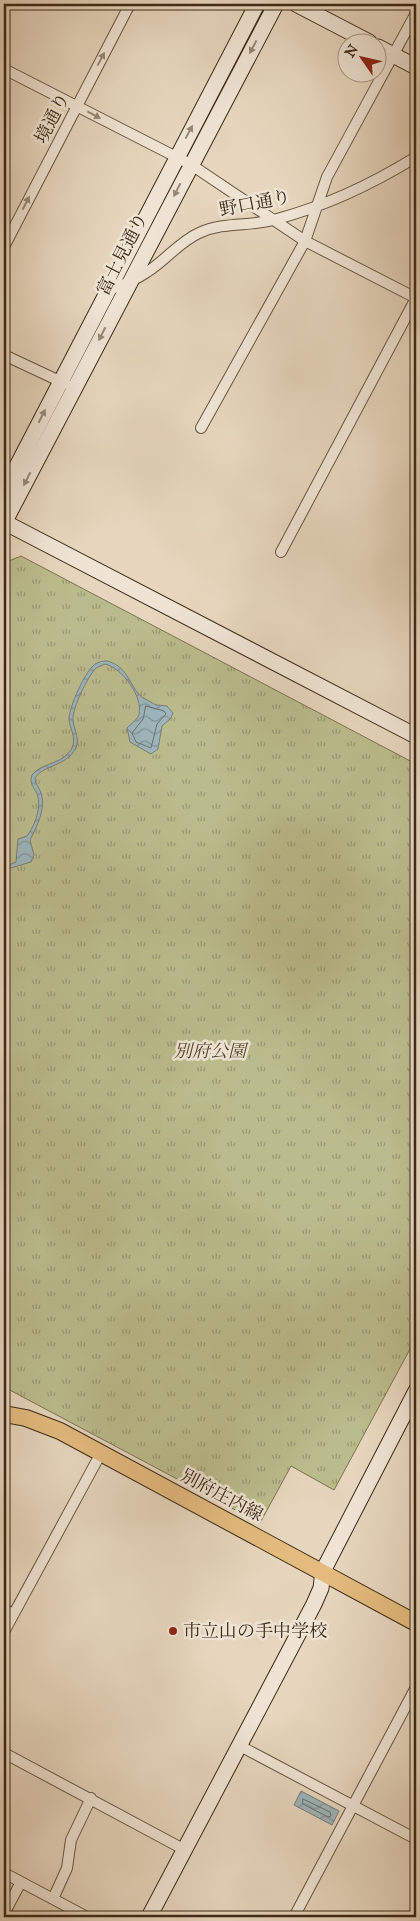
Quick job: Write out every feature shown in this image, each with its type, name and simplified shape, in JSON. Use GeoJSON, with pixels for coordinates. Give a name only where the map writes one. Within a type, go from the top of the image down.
{"type":"FeatureCollection","features":[{"type":"Feature","properties":{"kind":"main road","name":"別府庄内線"},"geometry":{"type":"LineString","coordinates":[[4,1414],[26,1418],[60,1431],[323,1571],[416,1623]]}},
{"type":"Feature","properties":{"kind":"street","name":"境通り"},"geometry":{"type":"LineString","coordinates":[[4,247],[130,4]]}},
{"type":"Feature","properties":{"kind":"street"},"geometry":{"type":"LineString","coordinates":[[4,491],[67,384],[106,291],[256,4]]}},
{"type":"Feature","properties":{"kind":"street","name":"富士見通り"},"geometry":{"type":"LineString","coordinates":[[4,522],[67,384],[128,284],[276,4]]}},
{"type":"Feature","properties":{"kind":"street"},"geometry":{"type":"LineString","coordinates":[[296,4],[350,32]]}},
{"type":"Feature","properties":{"kind":"street"},"geometry":{"type":"LineString","coordinates":[[201,428],[305,241],[327,177],[416,13]]}},
{"type":"Feature","properties":{"kind":"street"},"geometry":{"type":"LineString","coordinates":[[388,53],[416,67]]}},
{"type":"Feature","properties":{"kind":"street"},"geometry":{"type":"LineString","coordinates":[[4,68],[175,158],[190,164],[305,241],[416,298],[281,552]]}},
{"type":"Feature","properties":{"kind":"street","name":"野口通り"},"geometry":{"type":"LineString","coordinates":[[106,291],[128,284],[148,272],[179,246],[198,234],[223,224],[275,220],[317,206],[416,157]]}},
{"type":"Feature","properties":{"kind":"street"},"geometry":{"type":"LineString","coordinates":[[4,355],[67,384]]}},
{"type":"Feature","properties":{"kind":"street"},"geometry":{"type":"LineString","coordinates":[[4,522],[416,736]]}},
{"type":"Feature","properties":{"kind":"street"},"geometry":{"type":"LineString","coordinates":[[149,1917],[314,1604],[321,1588],[323,1571],[416,1391]]}},
{"type":"Feature","properties":{"kind":"street"},"geometry":{"type":"LineString","coordinates":[[4,1406],[26,1418]]}},
{"type":"Feature","properties":{"kind":"street"},"geometry":{"type":"LineString","coordinates":[[4,1632],[8,1612],[101,1453]]}},
{"type":"Feature","properties":{"kind":"street"},"geometry":{"type":"LineString","coordinates":[[294,1917],[416,1687]]}},
{"type":"Feature","properties":{"kind":"street"},"geometry":{"type":"LineString","coordinates":[[240,1746],[416,1839]]}},
{"type":"Feature","properties":{"kind":"street"},"geometry":{"type":"LineString","coordinates":[[4,1753],[185,1850]]}},
{"type":"Feature","properties":{"kind":"street"},"geometry":{"type":"LineString","coordinates":[[53,1899],[67,1868],[72,1840],[90,1798]]}},
{"type":"Feature","properties":{"kind":"street"},"geometry":{"type":"LineString","coordinates":[[4,1873],[87,1917]]}},
{"type":"Feature","properties":{"kind":"street"},"geometry":{"type":"LineString","coordinates":[[4,1914],[21,1882]]}},
{"type":"Feature","properties":{"kind":"green space","name":"別府公園"},"geometry":{"type":"Polygon","coordinates":[[[21,556],[416,764],[416,1338],[334,1490],[291,1466],[260,1523],[4,1387],[4,563],[21,556]]]}},
{"type":"Feature","properties":{"kind":"water"},"geometry":{"type":"Polygon","coordinates":[[[107,661],[125,673],[143,698],[156,705],[167,706],[173,713],[171,718],[162,726],[158,749],[151,754],[130,742],[127,728],[136,720],[139,714],[138,699],[130,684],[118,671],[105,664],[96,668],[85,685],[73,715],[77,735],[75,750],[65,760],[43,771],[35,778],[41,793],[42,805],[40,817],[30,840],[34,855],[31,862],[4,870],[4,867],[16,862],[18,839],[27,836],[37,816],[39,804],[37,794],[31,783],[32,775],[41,768],[63,758],[72,748],[74,740],[69,718],[75,698],[89,670],[96,664],[107,661]]]}},
{"type":"Feature","properties":{"kind":"water"},"geometry":{"type":"Polygon","coordinates":[[[301,1791],[339,1811],[332,1825],[294,1805],[301,1791]]]}},
{"type":"Feature","properties":{"kind":"place","name":"市立山の手中学校"},"geometry":{"type":"Point","coordinates":[173,1631]}}]}
